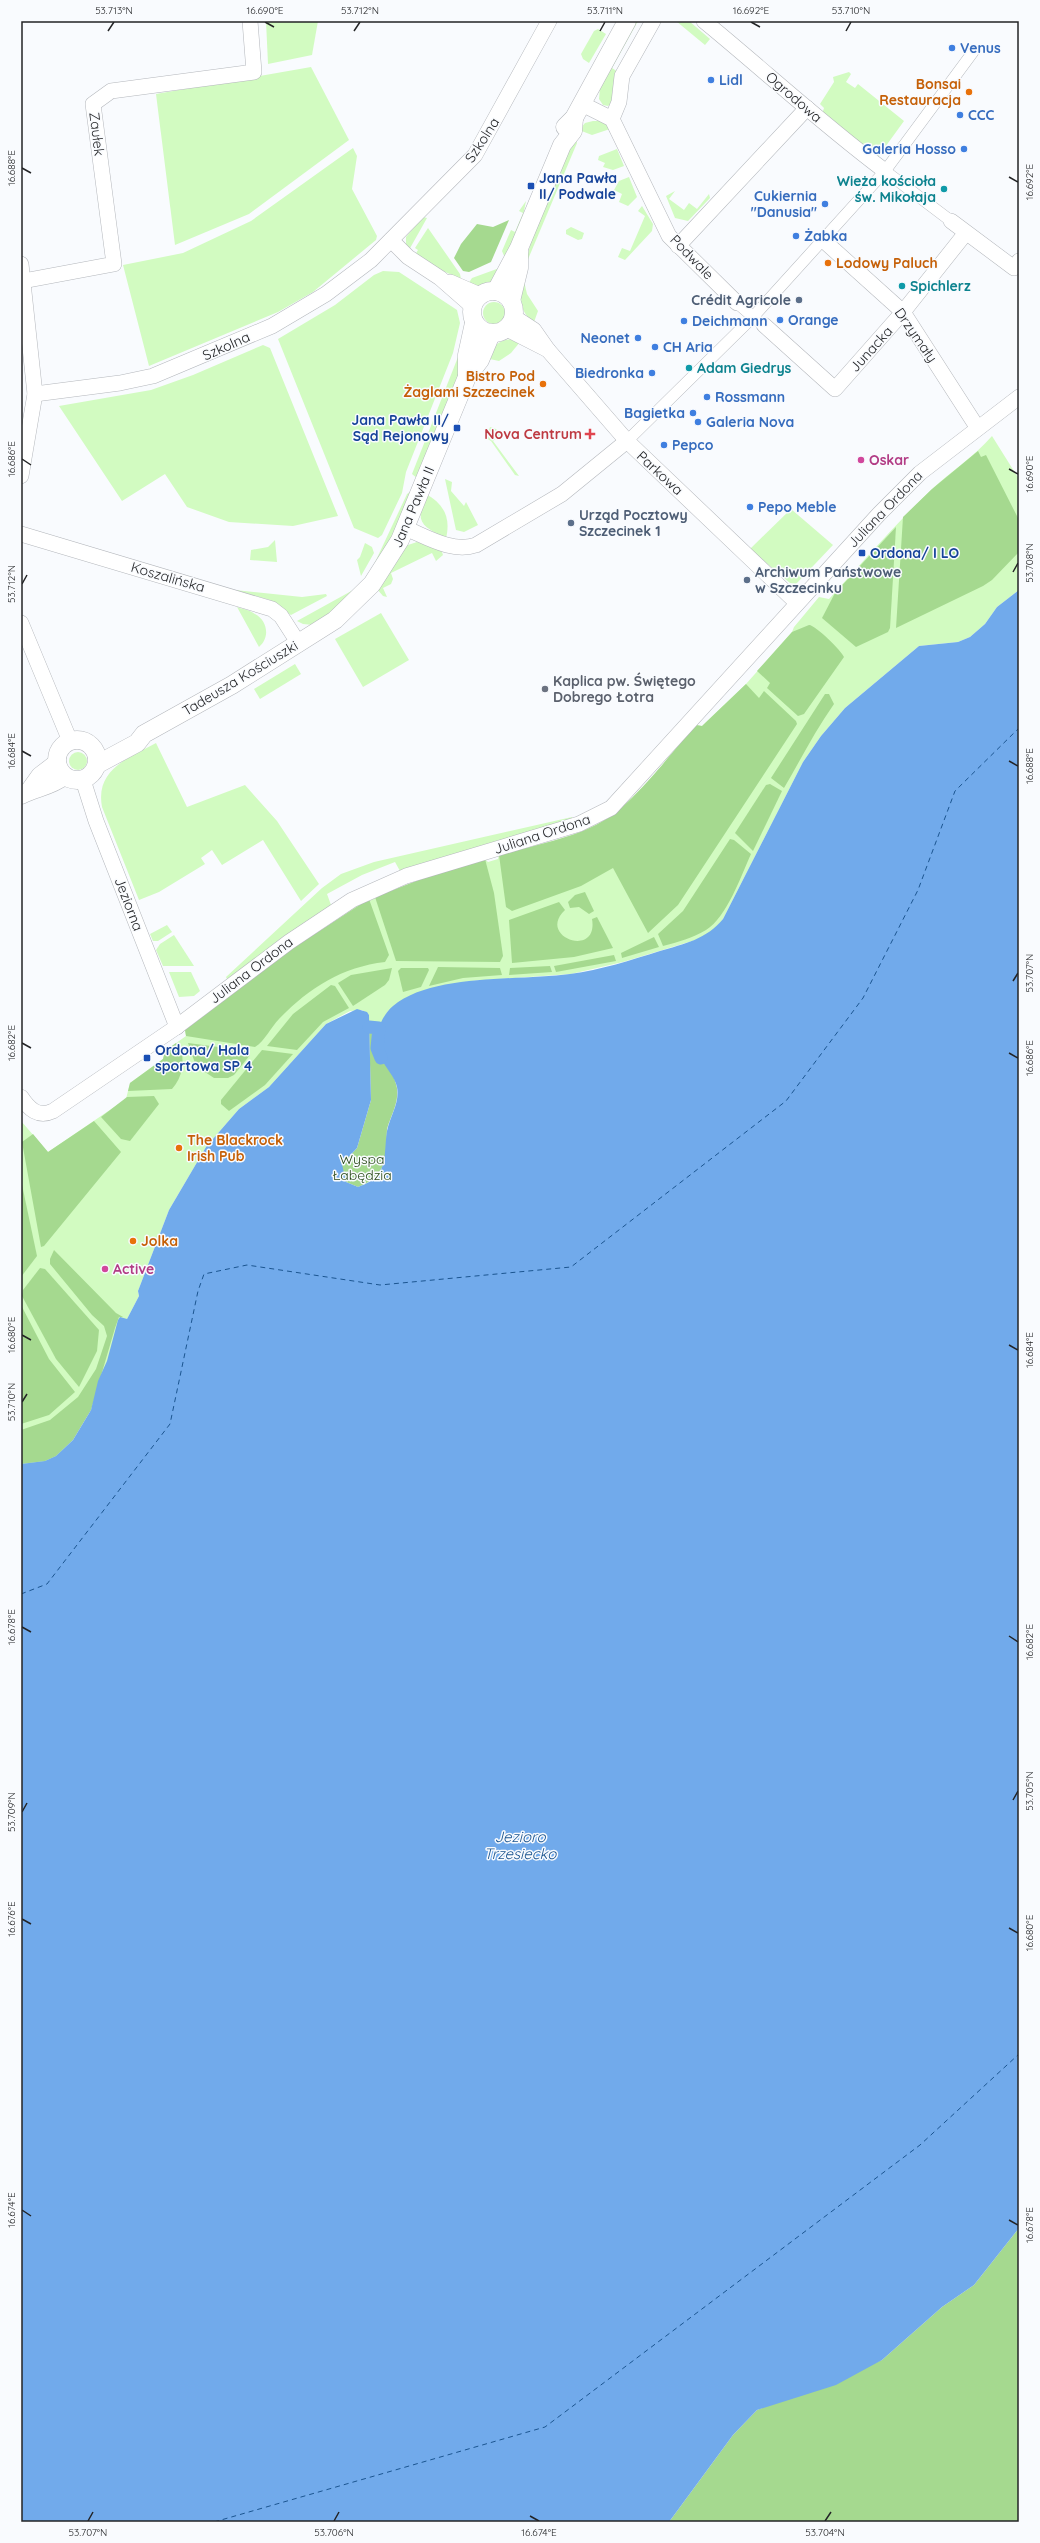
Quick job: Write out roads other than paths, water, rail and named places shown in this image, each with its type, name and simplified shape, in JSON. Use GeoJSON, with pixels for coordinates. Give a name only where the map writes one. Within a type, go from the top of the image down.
{"type":"FeatureCollection","features":[{"type":"Feature","properties":{"kind":"street","name":"Zaułek"},"geometry":{"type":"LineString","coordinates":[[23,281],[114,264],[93,104],[111,91],[254,72],[250,21]]}},
{"type":"Feature","properties":{"kind":"street","name":"Szkolna"},"geometry":{"type":"LineString","coordinates":[[35,394],[120,383],[153,376],[209,354],[272,326],[309,305],[354,274],[391,240],[475,155],[549,21]]}},
{"type":"Feature","properties":{"kind":"street","name":"Jana Pawła II"},"geometry":{"type":"LineString","coordinates":[[467,378],[467,355],[481,304],[519,248],[562,145],[572,131],[578,111],[627,21]]}},
{"type":"Feature","properties":{"kind":"street"},"geometry":{"type":"LineString","coordinates":[[578,111],[612,119],[619,102],[622,76],[653,21]]}},
{"type":"Feature","properties":{"kind":"street","name":"Ogrodowa"},"geometry":{"type":"LineString","coordinates":[[704,21],[807,108],[886,171]]}},
{"type":"Feature","properties":{"kind":"street"},"geometry":{"type":"LineString","coordinates":[[406,528],[452,546],[463,548],[476,545],[562,494],[627,442],[758,321],[822,240],[886,171],[972,52]]}},
{"type":"Feature","properties":{"kind":"street"},"geometry":{"type":"LineString","coordinates":[[678,246],[807,108]]}},
{"type":"Feature","properties":{"kind":"street","name":"Podwale"},"geometry":{"type":"LineString","coordinates":[[612,119],[619,130],[652,204],[669,236],[738,303],[835,389]]}},
{"type":"Feature","properties":{"kind":"street"},"geometry":{"type":"LineString","coordinates":[[886,171],[966,234],[1017,265]]}},
{"type":"Feature","properties":{"kind":"street","name":"Junacka"},"geometry":{"type":"LineString","coordinates":[[835,389],[903,312],[966,234]]}},
{"type":"Feature","properties":{"kind":"street"},"geometry":{"type":"LineString","coordinates":[[391,240],[408,257],[481,304]]}},
{"type":"Feature","properties":{"kind":"street","name":"Drzymały"},"geometry":{"type":"LineString","coordinates":[[822,240],[903,312],[978,427]]}},
{"type":"Feature","properties":{"kind":"street","name":"Jana Pawła II"},"geometry":{"type":"LineString","coordinates":[[334,620],[361,596],[379,574],[406,528],[467,378],[506,320],[520,268],[519,248]]}},
{"type":"Feature","properties":{"kind":"street"},"geometry":{"type":"LineString","coordinates":[[21,264],[35,394],[21,476]]}},
{"type":"Feature","properties":{"kind":"street"},"geometry":{"type":"LineString","coordinates":[[502,293],[506,320],[479,329],[481,304],[502,293]]}},
{"type":"Feature","properties":{"kind":"street","name":"Parkowa"},"geometry":{"type":"LineString","coordinates":[[506,320],[548,350],[627,442],[798,603]]}},
{"type":"Feature","properties":{"kind":"street","name":"Juliana Ordona"},"geometry":{"type":"LineString","coordinates":[[21,1097],[34,1112],[42,1114],[51,1112],[177,1027],[289,942],[352,900],[406,876],[579,824],[611,808],[879,514],[920,473],[1019,397]]}},
{"type":"Feature","properties":{"kind":"street","name":"Koszalińska"},"geometry":{"type":"LineString","coordinates":[[21,534],[272,608],[281,616],[299,644]]}},
{"type":"Feature","properties":{"kind":"street","name":"Tadeusza Kościuszki"},"geometry":{"type":"LineString","coordinates":[[97,757],[137,743],[144,734],[299,644],[334,620]]}},
{"type":"Feature","properties":{"kind":"street"},"geometry":{"type":"LineString","coordinates":[[21,624],[70,741]]}},
{"type":"Feature","properties":{"kind":"street"},"geometry":{"type":"LineString","coordinates":[[70,741],[84,741],[97,757],[95,771],[84,780],[70,780],[61,770],[60,750],[70,741]]}},
{"type":"Feature","properties":{"kind":"street"},"geometry":{"type":"LineString","coordinates":[[25,793],[40,776],[61,770]]}},
{"type":"Feature","properties":{"kind":"street","name":"Jeziorna"},"geometry":{"type":"LineString","coordinates":[[84,780],[96,821],[177,1027]]}},
{"type":"Feature","properties":{"kind":"water","name":"Jezioro Trzesiecko"},"geometry":{"type":"Polygon","coordinates":[[[1019,590],[1019,2228],[974,2285],[942,2307],[882,2360],[836,2385],[757,2410],[733,2435],[669,2522],[21,2522],[21,1464],[45,1461],[56,1456],[73,1440],[91,1410],[98,1381],[107,1361],[118,1320],[120,1317],[127,1319],[139,1296],[138,1291],[169,1210],[206,1147],[239,1109],[269,1087],[326,1024],[357,1009],[367,1012],[369,1015],[371,1100],[357,1148],[342,1164],[346,1182],[358,1187],[368,1183],[375,1177],[383,1165],[388,1125],[397,1099],[398,1093],[396,1083],[381,1058],[377,1044],[378,1030],[384,1017],[393,1006],[410,995],[430,988],[453,983],[570,974],[604,967],[686,943],[710,931],[723,919],[803,762],[821,736],[845,708],[919,646],[958,642],[970,637],[985,624],[997,607],[1019,590]]]}},
{"type":"Feature","properties":{"kind":"waterway"},"geometry":{"type":"LineString","coordinates":[[369,1027],[379,1028],[377,1048],[381,1058]]}},
{"type":"Feature","properties":{"kind":"place","name":"Venus"},"geometry":{"type":"Point","coordinates":[952,48]}},
{"type":"Feature","properties":{"kind":"place","name":"Lidl"},"geometry":{"type":"Point","coordinates":[711,80]}},
{"type":"Feature","properties":{"kind":"place","name":"Bonsai Restauracja"},"geometry":{"type":"Point","coordinates":[969,92]}},
{"type":"Feature","properties":{"kind":"place","name":"CCC"},"geometry":{"type":"Point","coordinates":[960,115]}},
{"type":"Feature","properties":{"kind":"place","name":"Galeria Hosso"},"geometry":{"type":"Point","coordinates":[964,149]}},
{"type":"Feature","properties":{"kind":"place","name":"Jana Pawła II/ Podwale"},"geometry":{"type":"Point","coordinates":[531,186]}},
{"type":"Feature","properties":{"kind":"place","name":"Wieża kościoła św. Mikołaja"},"geometry":{"type":"Point","coordinates":[944,189]}},
{"type":"Feature","properties":{"kind":"place","name":"Cukiernia \"Danusia\""},"geometry":{"type":"Point","coordinates":[825,204]}},
{"type":"Feature","properties":{"kind":"place","name":"Żabka"},"geometry":{"type":"Point","coordinates":[796,236]}},
{"type":"Feature","properties":{"kind":"place","name":"Lodowy Paluch"},"geometry":{"type":"Point","coordinates":[828,263]}},
{"type":"Feature","properties":{"kind":"place","name":"Spichlerz"},"geometry":{"type":"Point","coordinates":[902,286]}},
{"type":"Feature","properties":{"kind":"place","name":"Crédit Agricole"},"geometry":{"type":"Point","coordinates":[799,300]}},
{"type":"Feature","properties":{"kind":"place","name":"Orange"},"geometry":{"type":"Point","coordinates":[780,320]}},
{"type":"Feature","properties":{"kind":"place","name":"Deichmann"},"geometry":{"type":"Point","coordinates":[684,321]}},
{"type":"Feature","properties":{"kind":"place","name":"Neonet"},"geometry":{"type":"Point","coordinates":[638,338]}},
{"type":"Feature","properties":{"kind":"place","name":"CH Aria"},"geometry":{"type":"Point","coordinates":[655,347]}},
{"type":"Feature","properties":{"kind":"place","name":"Adam Giedrys"},"geometry":{"type":"Point","coordinates":[689,368]}},
{"type":"Feature","properties":{"kind":"place","name":"Biedronka"},"geometry":{"type":"Point","coordinates":[652,373]}},
{"type":"Feature","properties":{"kind":"place","name":"Bistro Pod Żaglami Szczecinek"},"geometry":{"type":"Point","coordinates":[543,384]}},
{"type":"Feature","properties":{"kind":"place","name":"Rossmann"},"geometry":{"type":"Point","coordinates":[707,397]}},
{"type":"Feature","properties":{"kind":"place","name":"Bagietka"},"geometry":{"type":"Point","coordinates":[693,413]}},
{"type":"Feature","properties":{"kind":"place","name":"Galeria Nova"},"geometry":{"type":"Point","coordinates":[698,422]}},
{"type":"Feature","properties":{"kind":"place","name":"Jana Pawła II/ Sąd Rejonowy"},"geometry":{"type":"Point","coordinates":[457,428]}},
{"type":"Feature","properties":{"kind":"place","name":"Nova Centrum"},"geometry":{"type":"Point","coordinates":[590,434]}},
{"type":"Feature","properties":{"kind":"place","name":"Pepco"},"geometry":{"type":"Point","coordinates":[664,445]}},
{"type":"Feature","properties":{"kind":"place","name":"Oskar"},"geometry":{"type":"Point","coordinates":[861,460]}},
{"type":"Feature","properties":{"kind":"place","name":"Pepo Meble"},"geometry":{"type":"Point","coordinates":[750,507]}},
{"type":"Feature","properties":{"kind":"place","name":"Urząd Pocztowy Szczecinek 1"},"geometry":{"type":"Point","coordinates":[571,523]}},
{"type":"Feature","properties":{"kind":"place","name":"Ordona/ I LO"},"geometry":{"type":"Point","coordinates":[862,553]}},
{"type":"Feature","properties":{"kind":"place","name":"Archiwum Państwowe w Szczecinku"},"geometry":{"type":"Point","coordinates":[747,580]}},
{"type":"Feature","properties":{"kind":"place","name":"Kaplica pw. Świętego Dobrego Łotra"},"geometry":{"type":"Point","coordinates":[545,689]}},
{"type":"Feature","properties":{"kind":"place","name":"Ordona/ Hala sportowa SP 4"},"geometry":{"type":"Point","coordinates":[147,1058]}},
{"type":"Feature","properties":{"kind":"place","name":"The Blackrock Irish Pub"},"geometry":{"type":"Point","coordinates":[179,1148]}},
{"type":"Feature","properties":{"kind":"place","name":"Jolka"},"geometry":{"type":"Point","coordinates":[133,1241]}},
{"type":"Feature","properties":{"kind":"place","name":"Active"},"geometry":{"type":"Point","coordinates":[105,1269]}},
{"type":"Feature","properties":{"kind":"park label","name":"Wyspa Łabędzia"},"geometry":{"type":"Point","coordinates":[362,1168]}}]}
